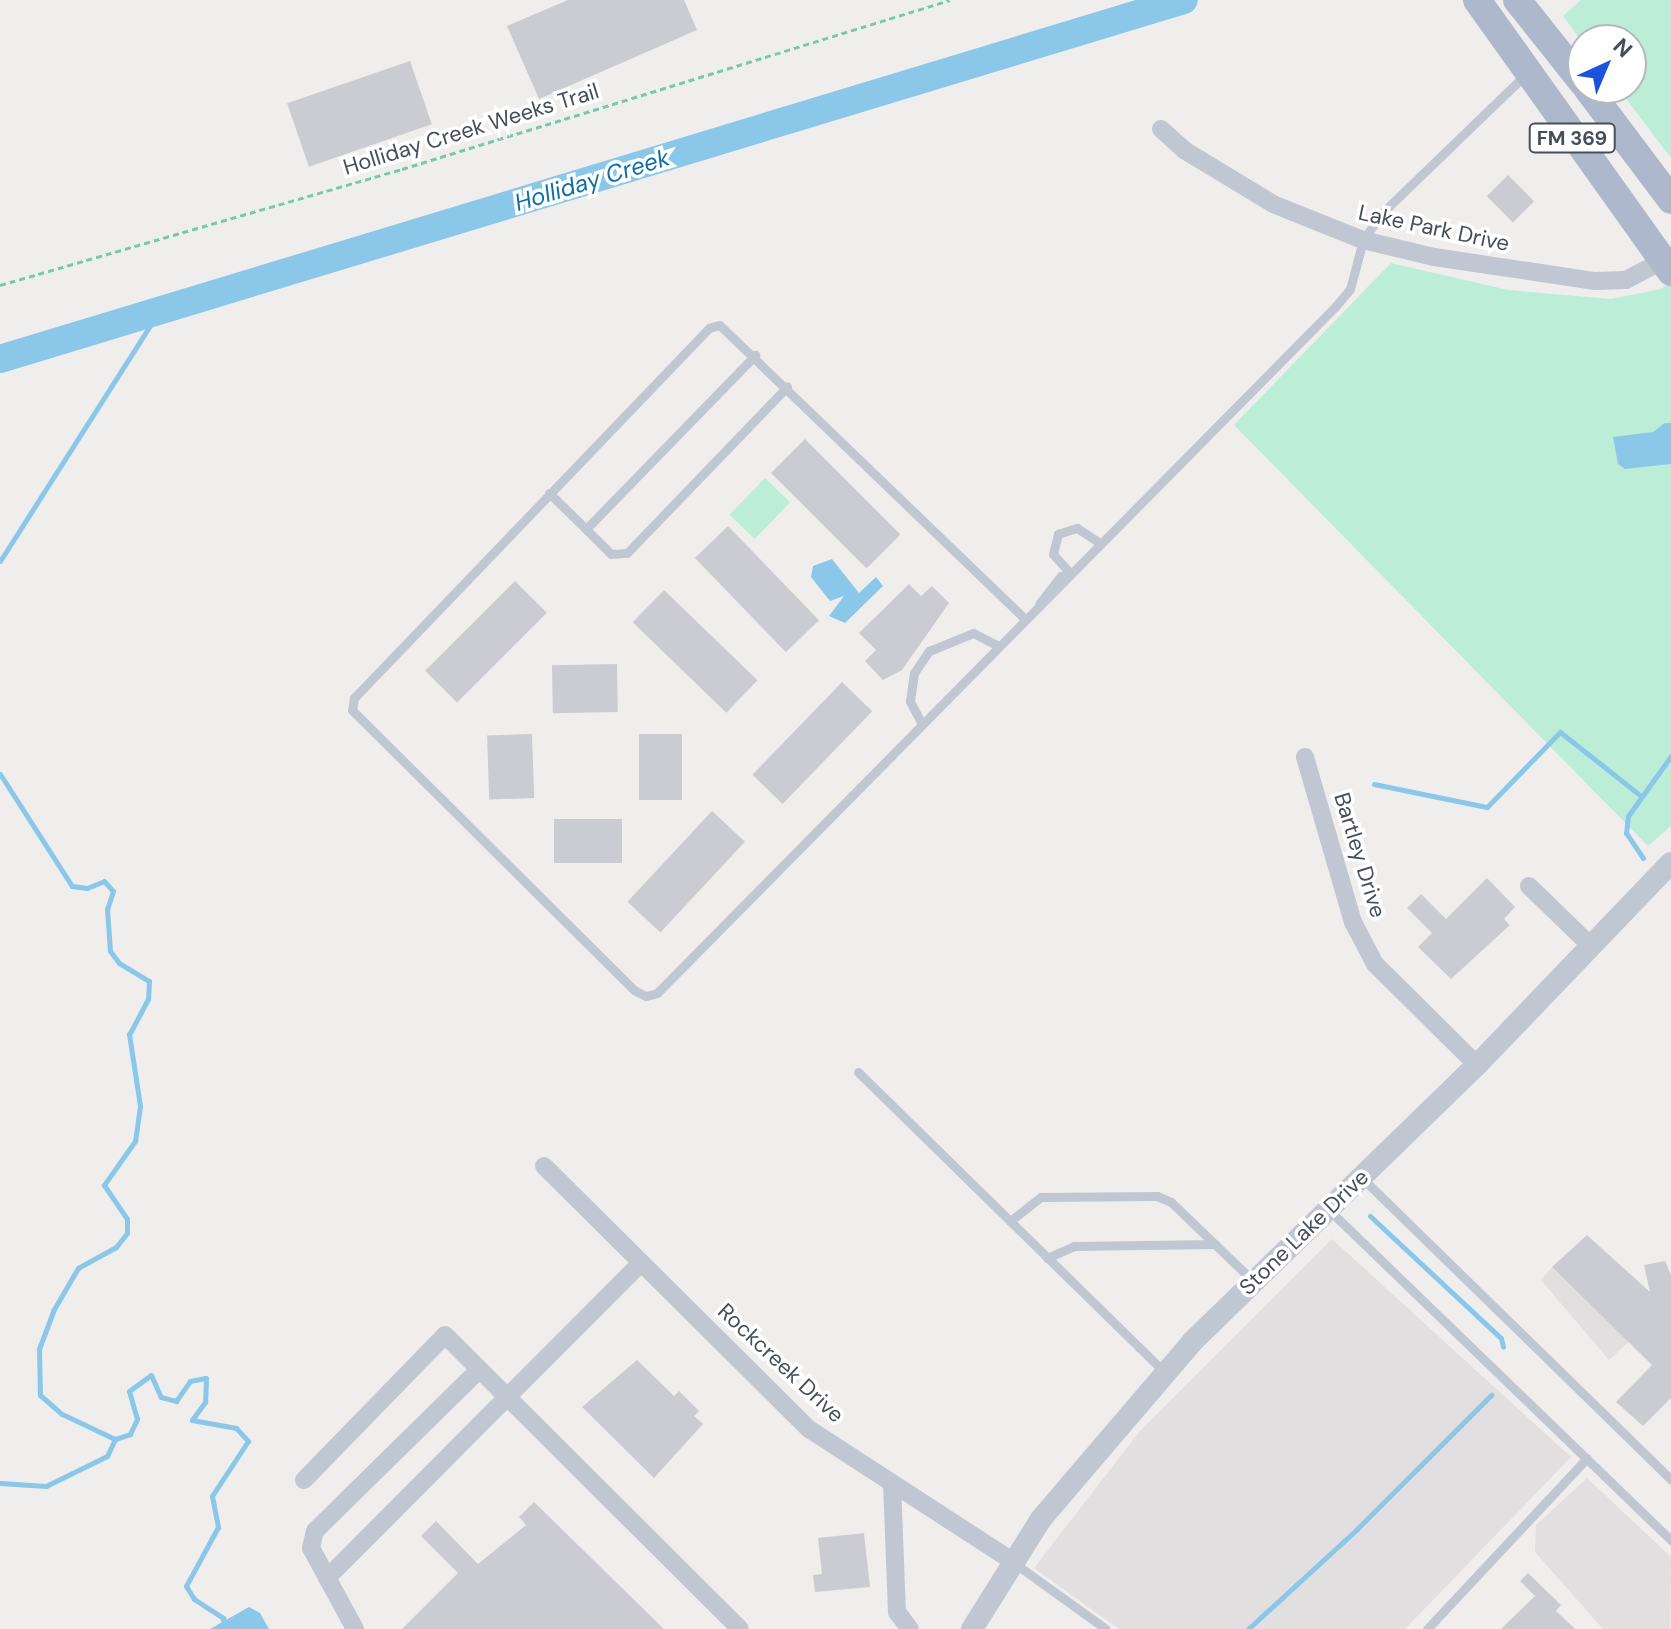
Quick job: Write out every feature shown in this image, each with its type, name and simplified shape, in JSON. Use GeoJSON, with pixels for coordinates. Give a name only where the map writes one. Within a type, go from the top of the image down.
{"type":"FeatureCollection","features":[{"type":"Feature","properties":{"kind":"main road","name":"FM 369"},"geometry":{"type":"LineString","coordinates":[[1477,0],[1527,73],[1669,264]]}},
{"type":"Feature","properties":{"kind":"main road","name":"FM 369"},"geometry":{"type":"LineString","coordinates":[[1517,0],[1567,63]]}},
{"type":"Feature","properties":{"kind":"main road","name":"FM 369"},"geometry":{"type":"LineString","coordinates":[[1599,104],[1671,200]]}},
{"type":"Feature","properties":{"kind":"street","name":"Lake Park Drive"},"geometry":{"type":"LineString","coordinates":[[1161,129],[1184,150],[1261,197],[1363,240],[1434,257],[1595,281],[1626,280],[1669,264]]}},
{"type":"Feature","properties":{"kind":"street","name":"Bartley Drive"},"geometry":{"type":"LineString","coordinates":[[1305,757],[1353,922],[1375,964],[1477,1065]]}},
{"type":"Feature","properties":{"kind":"street","name":"Stone Lake Drive"},"geometry":{"type":"LineString","coordinates":[[972,1629],[1012,1561],[1099,1447],[1165,1373],[1253,1281],[1477,1065],[1671,863]]}},
{"type":"Feature","properties":{"kind":"street"},"geometry":{"type":"LineString","coordinates":[[1529,886],[1591,946]]}},
{"type":"Feature","properties":{"kind":"street","name":"Rockcreek Drive"},"geometry":{"type":"LineString","coordinates":[[544,1166],[809,1429],[1012,1561]]}},
{"type":"Feature","properties":{"kind":"street"},"geometry":{"type":"LineString","coordinates":[[327,1578],[510,1399],[641,1263]]}},
{"type":"Feature","properties":{"kind":"street"},"geometry":{"type":"LineString","coordinates":[[304,1480],[445,1335],[740,1629]]}},
{"type":"Feature","properties":{"kind":"street"},"geometry":{"type":"LineString","coordinates":[[355,1629],[311,1548],[315,1531],[479,1370]]}},
{"type":"Feature","properties":{"kind":"street"},"geometry":{"type":"LineString","coordinates":[[892,1483],[897,1612],[910,1629]]}},
{"type":"Feature","properties":{"kind":"lane"},"geometry":{"type":"LineString","coordinates":[[1068,575],[1335,307],[1350,289],[1363,240],[1382,213],[1527,73]]}},
{"type":"Feature","properties":{"kind":"lane"},"geometry":{"type":"LineString","coordinates":[[1025,619],[728,329],[719,325],[709,328],[549,493],[354,698],[352,710],[634,990],[646,996],[657,993],[922,724],[1025,619],[1039,604],[1068,583],[1068,575],[1053,554],[1058,534],[1077,528],[1100,543]]}},
{"type":"Feature","properties":{"kind":"lane"},"geometry":{"type":"LineString","coordinates":[[586,529],[755,355]]}},
{"type":"Feature","properties":{"kind":"lane"},"geometry":{"type":"LineString","coordinates":[[549,493],[611,554],[627,553],[787,387]]}},
{"type":"Feature","properties":{"kind":"lane"},"geometry":{"type":"LineString","coordinates":[[922,724],[910,701],[914,673],[929,651],[973,633],[998,646]]}},
{"type":"Feature","properties":{"kind":"lane"},"geometry":{"type":"LineString","coordinates":[[858,1072],[1165,1373]]}},
{"type":"Feature","properties":{"kind":"lane"},"geometry":{"type":"LineString","coordinates":[[1360,1176],[1671,1479]]}},
{"type":"Feature","properties":{"kind":"lane"},"geometry":{"type":"LineString","coordinates":[[1010,1221],[1041,1197],[1157,1196],[1171,1202],[1253,1281]]}},
{"type":"Feature","properties":{"kind":"lane"},"geometry":{"type":"LineString","coordinates":[[1327,1208],[1671,1540]]}},
{"type":"Feature","properties":{"kind":"lane"},"geometry":{"type":"LineString","coordinates":[[1047,1258],[1074,1246],[1215,1244]]}},
{"type":"Feature","properties":{"kind":"lane"},"geometry":{"type":"LineString","coordinates":[[1427,1629],[1587,1458]]}},
{"type":"Feature","properties":{"kind":"lane"},"geometry":{"type":"LineString","coordinates":[[1012,1561],[1106,1629]]}},
{"type":"Feature","properties":{"kind":"path","name":"Holliday Creek Weeks Trail"},"geometry":{"type":"LineString","coordinates":[[0,285],[402,169],[950,0]]}},
{"type":"Feature","properties":{"kind":"shaded area"},"geometry":{"type":"Polygon","coordinates":[[[1332,1239],[1571,1457],[1405,1629],[1119,1629],[1034,1568],[1140,1431],[1332,1239]]]}},
{"type":"Feature","properties":{"kind":"shaded area"},"geometry":{"type":"Polygon","coordinates":[[[1552,1267],[1629,1342],[1609,1360],[1541,1280],[1552,1267]]]}},
{"type":"Feature","properties":{"kind":"shaded area"},"geometry":{"type":"Polygon","coordinates":[[[1587,1478],[1671,1557],[1670,1629],[1603,1629],[1535,1552],[1536,1525],[1587,1478]]]}},
{"type":"Feature","properties":{"kind":"green space"},"geometry":{"type":"Polygon","coordinates":[[[1581,0],[1671,0],[1671,158],[1630,104],[1647,104],[1647,24],[1569,24],[1563,16],[1581,0]]]}},
{"type":"Feature","properties":{"kind":"green space"},"geometry":{"type":"Polygon","coordinates":[[[1391,263],[1508,290],[1611,299],[1661,289],[1671,281],[1671,826],[1648,846],[1234,425],[1391,263]]]}},
{"type":"Feature","properties":{"kind":"green space"},"geometry":{"type":"Polygon","coordinates":[[[765,478],[790,502],[755,539],[730,515],[765,478]]]}},
{"type":"Feature","properties":{"kind":"water"},"geometry":{"type":"Polygon","coordinates":[[[1665,423],[1671,423],[1671,464],[1625,469],[1618,464],[1613,437],[1653,432],[1665,423]]]}},
{"type":"Feature","properties":{"kind":"water"},"geometry":{"type":"Polygon","coordinates":[[[832,559],[859,593],[876,577],[883,586],[845,623],[829,616],[844,596],[830,601],[811,577],[813,566],[832,559]]]}},
{"type":"Feature","properties":{"kind":"water"},"geometry":{"type":"Polygon","coordinates":[[[249,1607],[260,1613],[269,1629],[210,1629],[249,1607]]]}},
{"type":"Feature","properties":{"kind":"building"},"geometry":{"type":"Polygon","coordinates":[[[568,0],[684,0],[697,30],[539,99],[507,26],[568,0]]]}},
{"type":"Feature","properties":{"kind":"building"},"geometry":{"type":"Polygon","coordinates":[[[410,61],[432,124],[309,167],[287,103],[410,61]]]}},
{"type":"Feature","properties":{"kind":"building"},"geometry":{"type":"Polygon","coordinates":[[[1508,175],[1534,201],[1513,222],[1487,196],[1508,175]]]}},
{"type":"Feature","properties":{"kind":"building"},"geometry":{"type":"Polygon","coordinates":[[[805,439],[900,534],[867,568],[771,473],[805,439]]]}},
{"type":"Feature","properties":{"kind":"building"},"geometry":{"type":"Polygon","coordinates":[[[728,526],[819,620],[786,652],[695,558],[728,526]]]}},
{"type":"Feature","properties":{"kind":"building"},"geometry":{"type":"Polygon","coordinates":[[[515,581],[547,613],[457,703],[425,671],[515,581]]]}},
{"type":"Feature","properties":{"kind":"building"},"geometry":{"type":"Polygon","coordinates":[[[909,584],[921,596],[932,586],[949,603],[902,670],[883,680],[865,661],[876,650],[859,633],[909,584]]]}},
{"type":"Feature","properties":{"kind":"building"},"geometry":{"type":"Polygon","coordinates":[[[664,590],[758,680],[726,713],[633,622],[664,590]]]}},
{"type":"Feature","properties":{"kind":"building"},"geometry":{"type":"Polygon","coordinates":[[[617,664],[618,712],[553,713],[552,665],[617,664]]]}},
{"type":"Feature","properties":{"kind":"building"},"geometry":{"type":"Polygon","coordinates":[[[842,682],[872,711],[783,804],[752,775],[842,682]]]}},
{"type":"Feature","properties":{"kind":"building"},"geometry":{"type":"Polygon","coordinates":[[[532,734],[534,798],[489,800],[487,736],[532,734]]]}},
{"type":"Feature","properties":{"kind":"building"},"geometry":{"type":"Polygon","coordinates":[[[639,734],[682,734],[682,800],[639,800],[639,734]]]}},
{"type":"Feature","properties":{"kind":"building"},"geometry":{"type":"Polygon","coordinates":[[[712,811],[745,842],[660,932],[627,902],[712,811]]]}},
{"type":"Feature","properties":{"kind":"building"},"geometry":{"type":"Polygon","coordinates":[[[554,819],[622,819],[622,863],[554,863],[554,819]]]}},
{"type":"Feature","properties":{"kind":"building"},"geometry":{"type":"Polygon","coordinates":[[[1487,878],[1515,907],[1504,919],[1510,925],[1451,979],[1418,947],[1432,933],[1407,908],[1421,894],[1446,919],[1487,878]]]}},
{"type":"Feature","properties":{"kind":"building"},"geometry":{"type":"Polygon","coordinates":[[[1587,1235],[1650,1292],[1644,1265],[1665,1261],[1671,1275],[1671,1398],[1643,1426],[1616,1402],[1652,1365],[1552,1267],[1587,1235]]]}},
{"type":"Feature","properties":{"kind":"building"},"geometry":{"type":"Polygon","coordinates":[[[637,1360],[674,1396],[679,1391],[699,1411],[694,1416],[703,1424],[654,1478],[582,1407],[637,1360]]]}},
{"type":"Feature","properties":{"kind":"building"},"geometry":{"type":"Polygon","coordinates":[[[534,1502],[664,1629],[402,1629],[458,1573],[421,1536],[436,1521],[478,1564],[526,1525],[519,1517],[534,1502]]]}},
{"type":"Feature","properties":{"kind":"building"},"geometry":{"type":"Polygon","coordinates":[[[864,1533],[870,1587],[815,1592],[813,1575],[822,1574],[818,1538],[864,1533]]]}},
{"type":"Feature","properties":{"kind":"building"},"geometry":{"type":"Polygon","coordinates":[[[1528,1573],[1561,1605],[1556,1611],[1575,1629],[1501,1629],[1535,1596],[1520,1581],[1528,1573]]]}},
{"type":"Feature","properties":{"kind":"waterway","name":"Holliday Creek"},"geometry":{"type":"LineString","coordinates":[[0,359],[1184,0]]}},
{"type":"Feature","properties":{"kind":"waterway"},"geometry":{"type":"LineString","coordinates":[[0,561],[159,311]]}},
{"type":"Feature","properties":{"kind":"waterway"},"geometry":{"type":"LineString","coordinates":[[1374,784],[1487,807],[1560,732],[1641,796]]}},
{"type":"Feature","properties":{"kind":"waterway"},"geometry":{"type":"LineString","coordinates":[[1643,858],[1626,833],[1628,816],[1671,756]]}},
{"type":"Feature","properties":{"kind":"waterway"},"geometry":{"type":"LineString","coordinates":[[0,774],[72,886],[87,888],[104,881],[113,891],[107,909],[110,951],[119,963],[149,981],[148,999],[129,1034],[140,1106],[135,1141],[104,1185],[127,1219],[127,1233],[116,1247],[78,1268],[54,1309],[39,1349],[40,1395],[62,1414],[115,1439],[107,1456],[46,1486],[0,1483]]}},
{"type":"Feature","properties":{"kind":"waterway"},"geometry":{"type":"LineString","coordinates":[[1370,1216],[1501,1338],[1503,1347]]}},
{"type":"Feature","properties":{"kind":"waterway"},"geometry":{"type":"LineString","coordinates":[[115,1439],[130,1434],[137,1419],[129,1391],[151,1375],[161,1397],[176,1401],[190,1381],[206,1378],[205,1402],[192,1420],[236,1428],[248,1441],[212,1496],[218,1527],[186,1586],[194,1599],[223,1618],[224,1629]]}},
{"type":"Feature","properties":{"kind":"waterway"},"geometry":{"type":"LineString","coordinates":[[1248,1629],[1357,1529],[1491,1395]]}}]}
